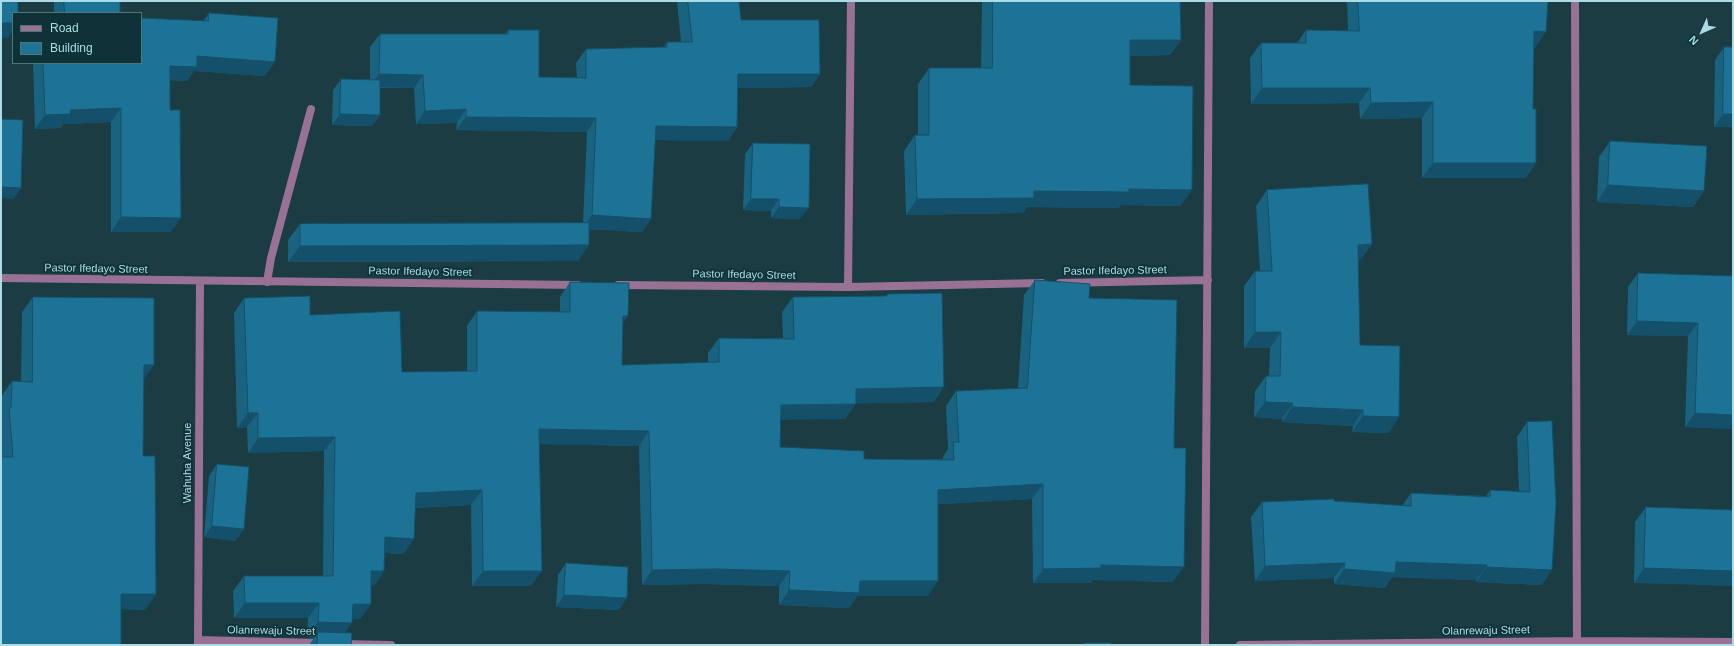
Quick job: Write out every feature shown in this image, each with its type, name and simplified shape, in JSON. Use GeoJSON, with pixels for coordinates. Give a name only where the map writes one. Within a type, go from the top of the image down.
{"type":"FeatureCollection","features":[{"type":"Feature","properties":{"kind":"street"},"geometry":{"type":"LineString","coordinates":[[848,287],[851,1]]}},
{"type":"Feature","properties":{"kind":"street"},"geometry":{"type":"LineString","coordinates":[[1205,645],[1209,1]]}},
{"type":"Feature","properties":{"kind":"street"},"geometry":{"type":"LineString","coordinates":[[1575,1],[1577,641]]}},
{"type":"Feature","properties":{"kind":"street"},"geometry":{"type":"LineString","coordinates":[[267,282],[271,258],[311,109]]}},
{"type":"Feature","properties":{"kind":"street","name":"Pastor Ifedayo Street"},"geometry":{"type":"LineString","coordinates":[[1,278],[200,282],[585,285]]}},
{"type":"Feature","properties":{"kind":"street","name":"Pastor Ifedayo Street"},"geometry":{"type":"LineString","coordinates":[[609,285],[848,287],[1208,280]]}},
{"type":"Feature","properties":{"kind":"street","name":"Wahuha Avenue"},"geometry":{"type":"LineString","coordinates":[[198,642],[200,282]]}},
{"type":"Feature","properties":{"kind":"street","name":"Olanrewaju Street"},"geometry":{"type":"LineString","coordinates":[[1240,645],[1577,641],[1733,642]]}},
{"type":"Feature","properties":{"kind":"street","name":"Olanrewaju Street"},"geometry":{"type":"LineString","coordinates":[[198,642],[391,645]]}},
{"type":"Feature","properties":{"kind":"building"},"geometry":{"type":"Polygon","coordinates":[[[1,1],[18,1],[18,12],[12,12],[12,23],[1,23],[1,1]]]}},
{"type":"Feature","properties":{"kind":"building"},"geometry":{"type":"Polygon","coordinates":[[[64,1],[120,1],[120,12],[65,12],[64,1]]]}},
{"type":"Feature","properties":{"kind":"building"},"geometry":{"type":"Polygon","coordinates":[[[688,1],[739,1],[741,20],[819,20],[820,74],[738,74],[737,127],[656,126],[651,219],[592,215],[596,118],[466,117],[466,109],[425,111],[423,75],[379,74],[380,34],[508,34],[508,30],[539,30],[539,77],[586,78],[586,49],[667,47],[667,42],[692,42],[688,1]]]}},
{"type":"Feature","properties":{"kind":"building"},"geometry":{"type":"Polygon","coordinates":[[[993,1],[1180,1],[1181,40],[1130,40],[1130,85],[1193,86],[1192,190],[1129,189],[1129,192],[1034,191],[1034,198],[917,199],[915,135],[929,135],[929,68],[992,68],[993,1]]]}},
{"type":"Feature","properties":{"kind":"building"},"geometry":{"type":"Polygon","coordinates":[[[1358,1],[1548,1],[1546,32],[1534,31],[1533,109],[1536,109],[1536,163],[1433,163],[1433,102],[1371,103],[1370,88],[1262,88],[1261,43],[1306,43],[1306,30],[1359,31],[1358,1]]]}},
{"type":"Feature","properties":{"kind":"building"},"geometry":{"type":"Polygon","coordinates":[[[209,13],[278,18],[275,62],[197,56],[197,67],[170,66],[170,110],[180,110],[181,218],[121,217],[121,108],[70,110],[71,114],[45,115],[43,64],[142,64],[142,18],[208,21],[209,13]]]}},
{"type":"Feature","properties":{"kind":"building"},"geometry":{"type":"Polygon","coordinates":[[[1724,47],[1733,47],[1733,114],[1723,114],[1724,47]]]}},
{"type":"Feature","properties":{"kind":"building"},"geometry":{"type":"Polygon","coordinates":[[[341,79],[380,80],[380,115],[340,114],[341,79]]]}},
{"type":"Feature","properties":{"kind":"building"},"geometry":{"type":"Polygon","coordinates":[[[1,119],[23,120],[21,188],[1,187],[1,119]]]}},
{"type":"Feature","properties":{"kind":"building"},"geometry":{"type":"Polygon","coordinates":[[[1610,141],[1707,146],[1704,191],[1608,185],[1610,141]]]}},
{"type":"Feature","properties":{"kind":"building"},"geometry":{"type":"Polygon","coordinates":[[[753,143],[810,144],[809,208],[779,207],[779,199],[751,199],[753,143]]]}},
{"type":"Feature","properties":{"kind":"building"},"geometry":{"type":"Polygon","coordinates":[[[1368,184],[1372,244],[1358,245],[1360,345],[1400,346],[1399,417],[1363,416],[1363,410],[1292,407],[1293,403],[1265,402],[1266,376],[1280,376],[1281,332],[1255,332],[1255,271],[1272,271],[1267,190],[1368,184]]]}},
{"type":"Feature","properties":{"kind":"building"},"geometry":{"type":"Polygon","coordinates":[[[589,223],[589,245],[300,246],[300,224],[589,223]]]}},
{"type":"Feature","properties":{"kind":"building"},"geometry":{"type":"Polygon","coordinates":[[[1638,273],[1733,276],[1733,415],[1695,413],[1698,323],[1637,321],[1638,273]]]}},
{"type":"Feature","properties":{"kind":"building"},"geometry":{"type":"Polygon","coordinates":[[[1035,280],[1090,284],[1089,298],[1177,300],[1174,448],[1186,448],[1184,567],[1101,565],[1101,568],[1043,569],[1043,484],[938,490],[938,581],[860,581],[859,593],[789,590],[790,571],[715,569],[652,570],[649,431],[539,429],[542,571],[483,571],[482,490],[416,493],[414,539],[385,537],[384,571],[371,571],[371,604],[353,604],[352,623],[318,622],[319,603],[245,603],[244,576],[333,576],[335,437],[258,438],[258,413],[248,413],[244,298],[310,296],[310,315],[400,311],[402,372],[477,371],[477,311],[570,312],[570,282],[629,283],[628,316],[623,316],[622,365],[719,362],[719,338],[794,339],[793,297],[887,296],[887,294],[942,293],[944,387],[856,389],[856,404],[781,405],[780,447],[864,451],[864,459],[954,460],[953,442],[959,442],[956,391],[1027,388],[1035,280]]]}},
{"type":"Feature","properties":{"kind":"building"},"geometry":{"type":"Polygon","coordinates":[[[33,297],[154,298],[154,365],[144,365],[143,456],[155,456],[156,594],[121,594],[121,645],[1,645],[1,457],[13,457],[9,408],[11,408],[12,381],[32,382],[33,297]]]}},
{"type":"Feature","properties":{"kind":"building"},"geometry":{"type":"Polygon","coordinates":[[[1552,421],[1556,503],[1552,570],[1486,567],[1487,565],[1396,562],[1395,573],[1344,569],[1345,563],[1265,566],[1262,502],[1334,499],[1334,501],[1411,506],[1411,493],[1490,497],[1490,490],[1530,492],[1527,422],[1552,421]]]}},
{"type":"Feature","properties":{"kind":"building"},"geometry":{"type":"Polygon","coordinates":[[[217,464],[249,467],[244,529],[212,526],[217,464]]]}},
{"type":"Feature","properties":{"kind":"building"},"geometry":{"type":"Polygon","coordinates":[[[1646,507],[1733,510],[1733,571],[1644,568],[1646,507]]]}},
{"type":"Feature","properties":{"kind":"building"},"geometry":{"type":"Polygon","coordinates":[[[566,563],[628,567],[627,598],[564,595],[566,563]]]}},
{"type":"Feature","properties":{"kind":"building"},"geometry":{"type":"Polygon","coordinates":[[[318,632],[352,633],[351,645],[317,645],[318,632]]]}},
{"type":"Feature","properties":{"kind":"building"},"geometry":{"type":"Polygon","coordinates":[[[1085,643],[1111,643],[1111,645],[1085,645],[1085,643]]]}}]}
